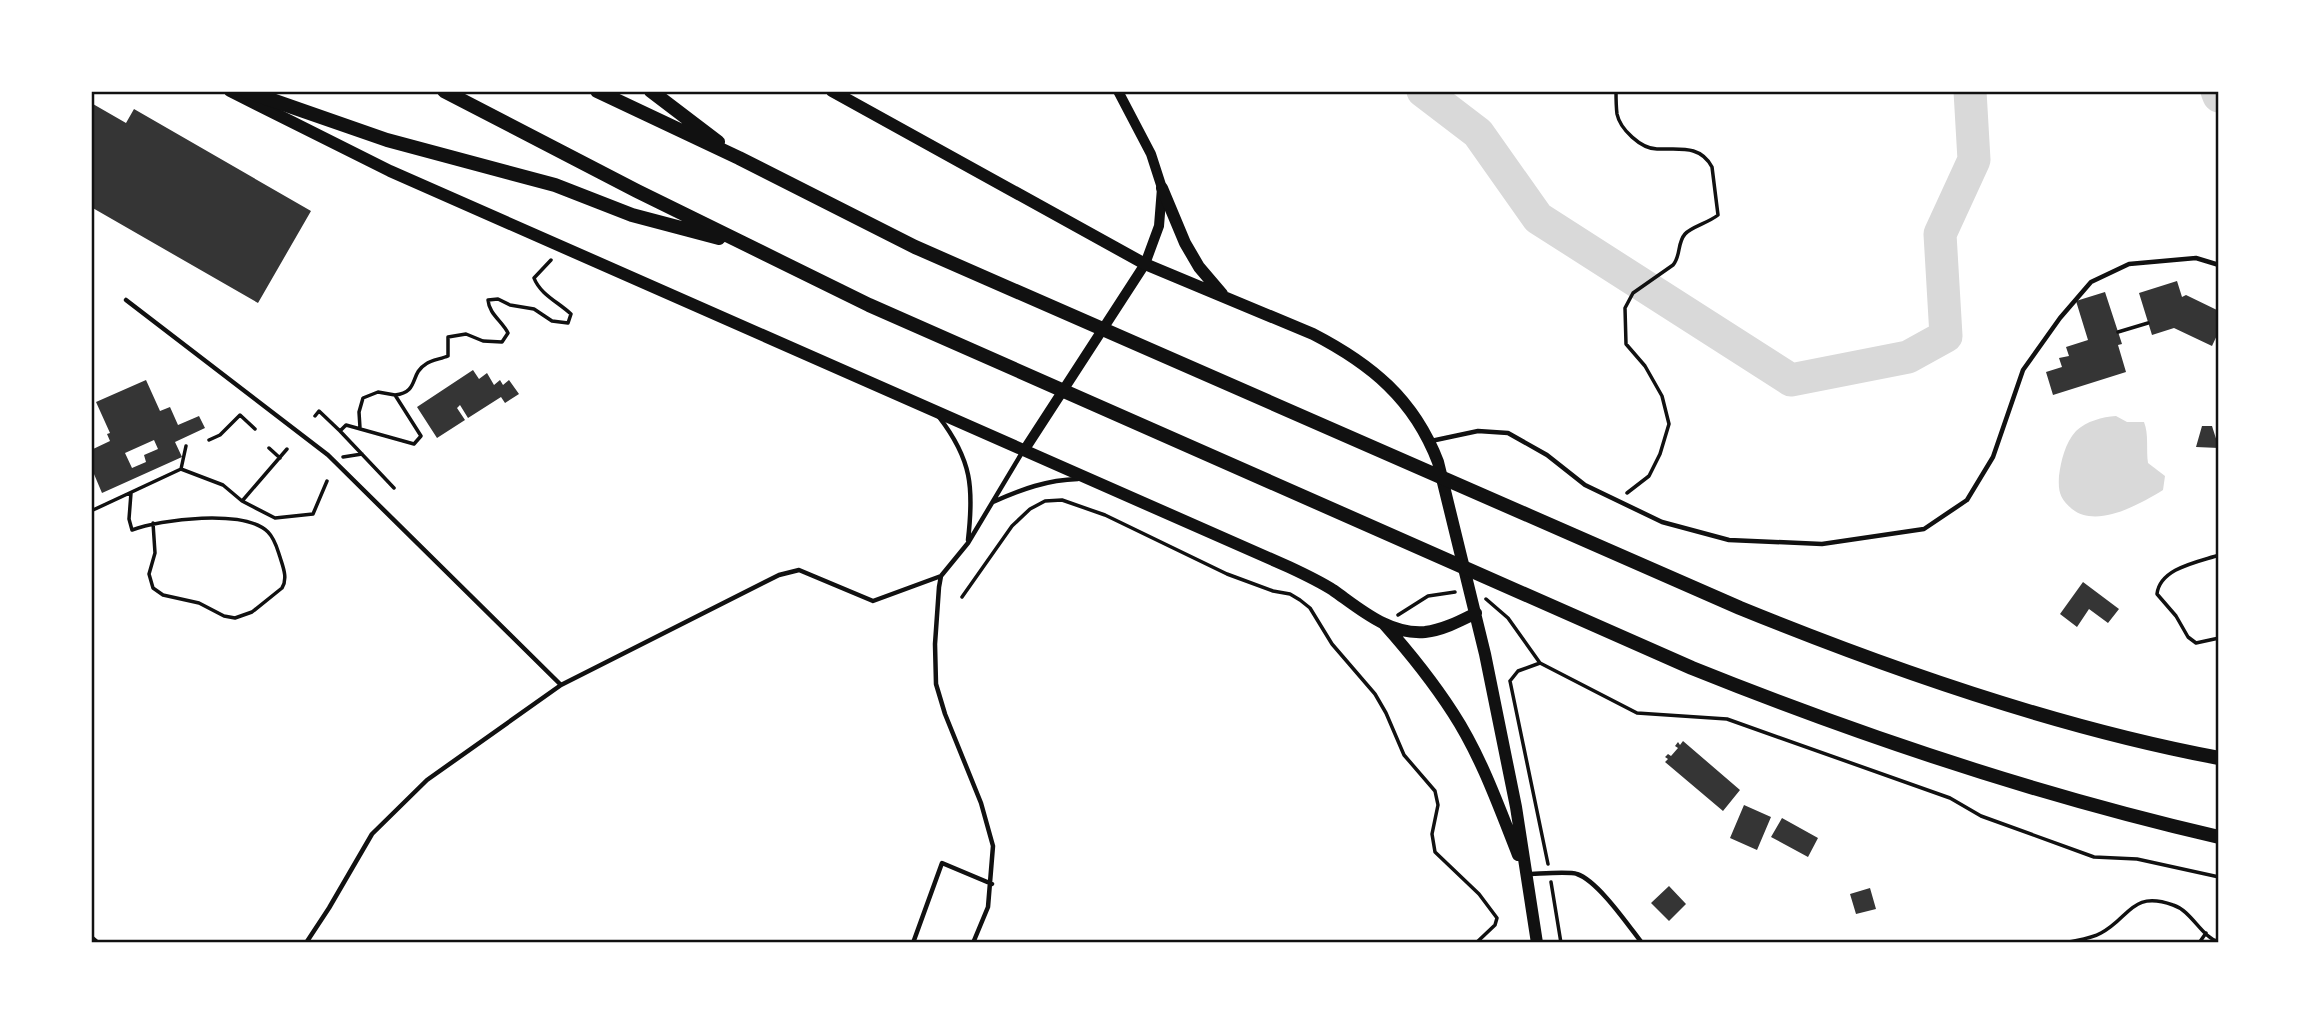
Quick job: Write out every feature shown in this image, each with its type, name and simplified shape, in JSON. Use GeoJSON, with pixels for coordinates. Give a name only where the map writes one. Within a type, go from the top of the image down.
{"type":"FeatureCollection","features":[{"type":"Feature","properties":{"kind":"highway"},"geometry":{"type":"LineString","coordinates":[[246,91],[387,140],[555,185],[632,215],[751,247]]}},
{"type":"Feature","properties":{"kind":"highway"},"geometry":{"type":"LineString","coordinates":[[444,91],[625,185],[869,305],[1692,668],[1906,750],[2137,818],[2219,838]]}},
{"type":"Feature","properties":{"kind":"highway"},"geometry":{"type":"LineString","coordinates":[[597,91],[739,158],[915,247],[1836,648],[2049,716],[2156,745],[2219,758]]}},
{"type":"Feature","properties":{"kind":"highway"},"geometry":{"type":"LineString","coordinates":[[651,91],[739,158]]}},
{"type":"Feature","properties":{"kind":"main road"},"geometry":{"type":"LineString","coordinates":[[230,91],[390,171],[1289,567],[1330,589],[1384,624],[1405,631],[1423,632],[1442,628],[1476,613]]}},
{"type":"Feature","properties":{"kind":"main road"},"geometry":{"type":"LineString","coordinates":[[832,91],[1145,264],[1313,334],[1365,364],[1388,384],[1408,407],[1430,441],[1444,481],[1476,613],[1516,807],[1537,943]]}},
{"type":"Feature","properties":{"kind":"main road"},"geometry":{"type":"LineString","coordinates":[[1162,188],[1185,243],[1199,267],[1225,297]]}},
{"type":"Feature","properties":{"kind":"main road"},"geometry":{"type":"LineString","coordinates":[[1384,624],[1454,714],[1484,772],[1526,874]]}},
{"type":"Feature","properties":{"kind":"street"},"geometry":{"type":"LineString","coordinates":[[1024,449],[1145,264],[1159,226],[1162,188],[1151,154],[1119,92]]}},
{"type":"Feature","properties":{"kind":"lane"},"geometry":{"type":"LineString","coordinates":[[1430,441],[1478,431],[1508,433],[1547,455],[1585,485],[1662,522],[1729,540],[1822,544],[1924,529],[1967,500],[1993,457],[2022,370],[2091,282],[2129,264],[2196,258],[2219,265]]}},
{"type":"Feature","properties":{"kind":"lane"},"geometry":{"type":"LineString","coordinates":[[126,300],[328,455],[561,685]]}},
{"type":"Feature","properties":{"kind":"lane"},"geometry":{"type":"LineString","coordinates":[[934,411],[951,433],[966,461],[972,501],[968,543]]}},
{"type":"Feature","properties":{"kind":"lane"},"geometry":{"type":"LineString","coordinates":[[306,943],[372,834],[427,780],[561,685],[779,575],[799,570],[873,601],[941,576],[968,543],[1024,449]]}},
{"type":"Feature","properties":{"kind":"lane"},"geometry":{"type":"LineString","coordinates":[[992,502],[1023,488],[1054,480],[1089,479]]}},
{"type":"Feature","properties":{"kind":"lane"},"geometry":{"type":"LineString","coordinates":[[941,576],[935,645],[936,684],[990,830],[993,846],[992,884],[988,907],[973,943]]}},
{"type":"Feature","properties":{"kind":"lane"},"geometry":{"type":"LineString","coordinates":[[913,943],[942,863],[992,884]]}},
{"type":"Feature","properties":{"kind":"lane"},"geometry":{"type":"LineString","coordinates":[[1526,874],[1576,873],[1611,903],[1642,943]]}},
{"type":"Feature","properties":{"kind":"lane"},"geometry":{"type":"LineString","coordinates":[[91,937],[98,943]]}},
{"type":"Feature","properties":{"kind":"path"},"geometry":{"type":"LineString","coordinates":[[1616,91],[1617,117],[1642,145],[1656,149],[1685,148],[1696,151],[1710,162],[1718,215],[1689,230],[1682,237],[1678,260],[1633,293],[1625,307],[1626,344],[1645,366],[1662,396],[1669,424],[1660,454],[1649,476],[1617,500]]}},
{"type":"Feature","properties":{"kind":"path"},"geometry":{"type":"LineString","coordinates":[[360,428],[359,412],[363,398],[378,392],[403,394],[412,388],[416,373],[427,362],[448,356],[448,337],[466,334],[483,341],[502,342],[508,332],[488,308],[488,300],[498,299],[534,309],[552,321],[568,323],[571,314],[538,288],[534,278],[551,260]]}},
{"type":"Feature","properties":{"kind":"path"},"geometry":{"type":"LineString","coordinates":[[2118,332],[2148,323]]}},
{"type":"Feature","properties":{"kind":"path"},"geometry":{"type":"LineString","coordinates":[[340,431],[346,425],[414,444],[421,436],[395,395]]}},
{"type":"Feature","properties":{"kind":"path"},"geometry":{"type":"LineString","coordinates":[[315,416],[319,411],[394,488]]}},
{"type":"Feature","properties":{"kind":"path"},"geometry":{"type":"LineString","coordinates":[[209,440],[220,435],[240,415],[255,429]]}},
{"type":"Feature","properties":{"kind":"path"},"geometry":{"type":"LineString","coordinates":[[181,469],[186,446]]}},
{"type":"Feature","properties":{"kind":"path"},"geometry":{"type":"LineString","coordinates":[[269,448],[280,458]]}},
{"type":"Feature","properties":{"kind":"path"},"geometry":{"type":"LineString","coordinates":[[242,501],[288,449]]}},
{"type":"Feature","properties":{"kind":"path"},"geometry":{"type":"LineString","coordinates":[[342,457],[362,454]]}},
{"type":"Feature","properties":{"kind":"path"},"geometry":{"type":"LineString","coordinates":[[91,509],[181,469],[223,485],[242,501],[275,518],[313,513],[327,481]]}},
{"type":"Feature","properties":{"kind":"path"},"geometry":{"type":"LineString","coordinates":[[131,493],[129,519],[132,530],[153,523],[202,518],[230,519],[260,526],[274,539],[285,582],[282,588],[252,612],[235,618],[224,617],[199,603],[163,595],[153,588],[149,575],[155,553],[153,523]]}},
{"type":"Feature","properties":{"kind":"path"},"geometry":{"type":"LineString","coordinates":[[962,597],[1012,526],[1030,509],[1045,501],[1062,500],[1105,515],[1227,575],[1290,594],[1300,600],[1310,608],[1332,644],[1375,694],[1404,755],[1435,791],[1438,805],[1433,834],[1435,852],[1479,894],[1497,918],[1495,925],[1476,943]]}},
{"type":"Feature","properties":{"kind":"path"},"geometry":{"type":"LineString","coordinates":[[2219,555],[2179,569],[2164,578],[2158,584],[2157,594],[2176,616],[2188,638],[2196,643],[2219,638]]}},
{"type":"Feature","properties":{"kind":"path"},"geometry":{"type":"LineString","coordinates":[[1384,624],[1428,596],[1454,592]]}},
{"type":"Feature","properties":{"kind":"path"},"geometry":{"type":"LineString","coordinates":[[1488,600],[1508,618],[1540,663],[1637,713],[1727,719],[1950,798],[1982,816],[2094,857],[2137,859],[2219,877]]}},
{"type":"Feature","properties":{"kind":"path"},"geometry":{"type":"LineString","coordinates":[[1540,663],[1518,671],[1510,681],[1550,874],[1561,943]]}},
{"type":"Feature","properties":{"kind":"path"},"geometry":{"type":"LineString","coordinates":[[2064,943],[2099,934],[2133,905],[2154,900],[2176,905],[2211,939],[2219,942]]}},
{"type":"Feature","properties":{"kind":"path"},"geometry":{"type":"LineString","coordinates":[[2199,943],[2206,933]]}},
{"type":"Feature","properties":{"kind":"shaded area"},"geometry":{"type":"Polygon","coordinates":[[[2116,416],[2127,422],[2144,422],[2148,463],[2165,476],[2163,490],[2118,512],[2094,516],[2082,514],[2072,509],[2061,495],[2059,476],[2064,452],[2072,436],[2080,428],[2095,420],[2116,416]]]}},
{"type":"Feature","properties":{"kind":"building"},"geometry":{"type":"Polygon","coordinates":[[[93,104],[126,123],[134,109],[311,211],[258,303],[91,207],[93,104]]]}},
{"type":"Feature","properties":{"kind":"building"},"geometry":{"type":"Polygon","coordinates":[[[2177,281],[2182,297],[2186,295],[2219,311],[2219,331],[2212,346],[2174,328],[2152,335],[2139,293],[2177,281]]]}},
{"type":"Feature","properties":{"kind":"building"},"geometry":{"type":"Polygon","coordinates":[[[2105,292],[2122,344],[2118,345],[2126,372],[2053,395],[2046,372],[2062,367],[2059,358],[2069,356],[2066,347],[2088,340],[2076,301],[2105,292]]]}},
{"type":"Feature","properties":{"kind":"building"},"geometry":{"type":"Polygon","coordinates":[[[473,370],[479,379],[487,373],[494,385],[500,380],[503,385],[509,380],[519,394],[505,403],[501,397],[468,418],[460,405],[457,408],[465,420],[437,438],[417,407],[473,370]]]}},
{"type":"Feature","properties":{"kind":"building"},"geometry":{"type":"Polygon","coordinates":[[[146,380],[160,411],[170,407],[178,425],[199,416],[205,428],[175,442],[182,457],[102,493],[91,467],[91,450],[110,441],[107,434],[110,433],[96,402],[146,380]],[[154,440],[125,453],[132,468],[146,462],[144,455],[158,449],[154,440]]]}},
{"type":"Feature","properties":{"kind":"building"},"geometry":{"type":"Polygon","coordinates":[[[2202,426],[2212,426],[2219,448],[2196,447],[2202,426]]]}},
{"type":"Feature","properties":{"kind":"building"},"geometry":{"type":"Polygon","coordinates":[[[2083,582],[2119,609],[2108,623],[2089,609],[2077,627],[2060,614],[2083,582]]]}},
{"type":"Feature","properties":{"kind":"building"},"geometry":{"type":"Polygon","coordinates":[[[1683,741],[1740,790],[1723,811],[1665,762],[1668,759],[1665,757],[1668,754],[1671,756],[1678,748],[1675,746],[1678,742],[1680,745],[1683,741]]]}},
{"type":"Feature","properties":{"kind":"building"},"geometry":{"type":"Polygon","coordinates":[[[1744,805],[1771,817],[1757,850],[1730,838],[1744,805]]]}},
{"type":"Feature","properties":{"kind":"building"},"geometry":{"type":"Polygon","coordinates":[[[1782,818],[1818,838],[1808,857],[1771,837],[1782,818]]]}},
{"type":"Feature","properties":{"kind":"building"},"geometry":{"type":"Polygon","coordinates":[[[1669,886],[1686,904],[1669,921],[1651,903],[1669,886]]]}},
{"type":"Feature","properties":{"kind":"building"},"geometry":{"type":"Polygon","coordinates":[[[1870,888],[1876,909],[1856,914],[1850,894],[1870,888]]]}},
{"type":"Feature","properties":{"kind":"waterway"},"geometry":{"type":"LineString","coordinates":[[1423,91],[1478,133],[1538,218],[1791,380],[1908,357],[1946,336],[1940,234],[1974,160],[1970,91]]}},
{"type":"Feature","properties":{"kind":"waterway"},"geometry":{"type":"LineString","coordinates":[[2217,91],[2219,96]]}}]}
